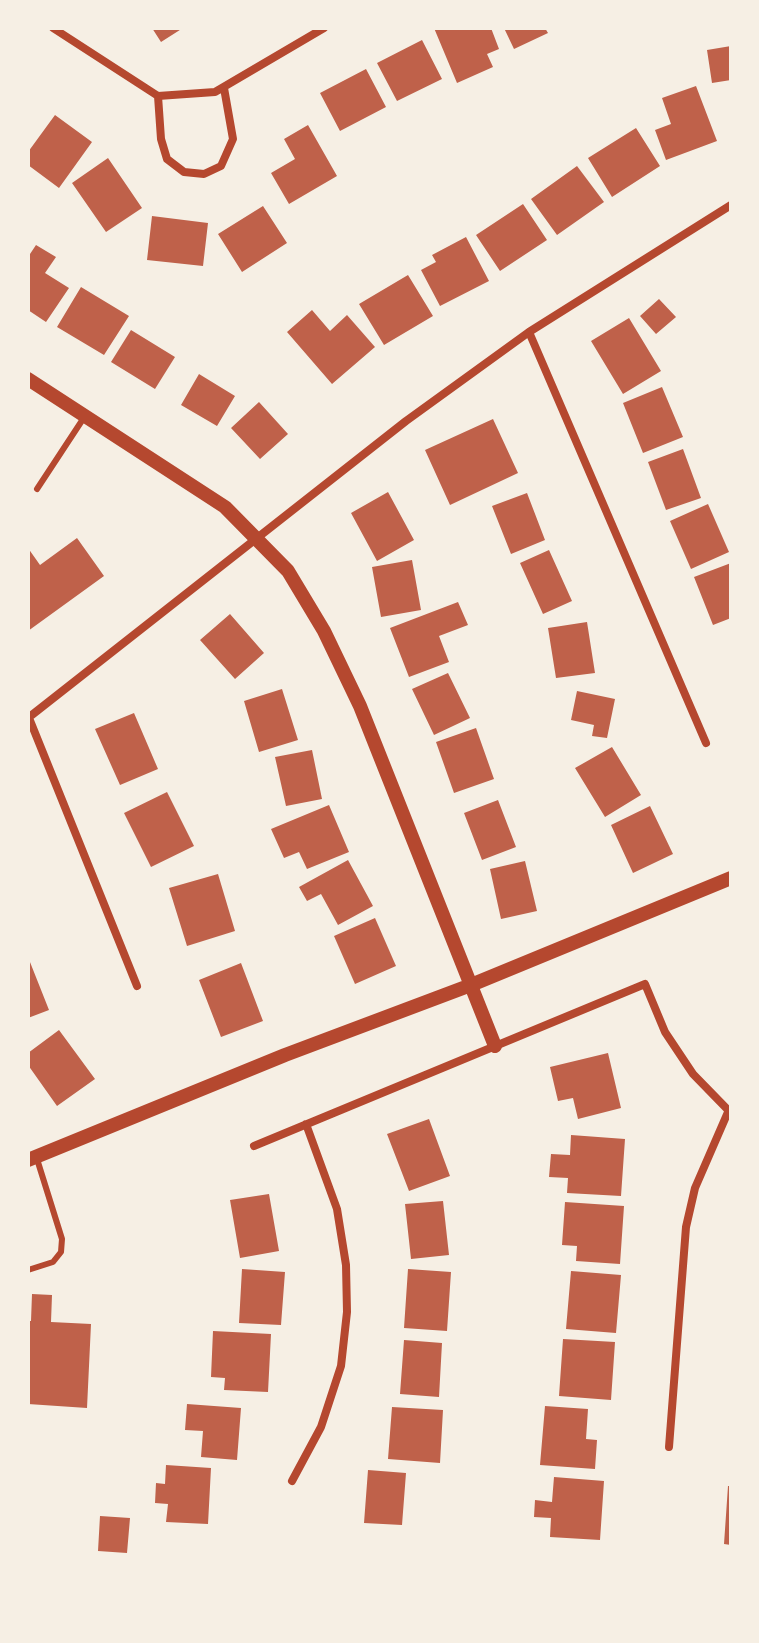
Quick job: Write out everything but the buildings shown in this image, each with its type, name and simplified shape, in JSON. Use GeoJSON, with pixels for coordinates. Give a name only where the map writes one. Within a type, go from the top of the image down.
{"type":"FeatureCollection","features":[{"type":"Feature","properties":{"kind":"street"},"geometry":{"type":"LineString","coordinates":[[53,28],[158,96],[215,92],[324,28]]}},
{"type":"Feature","properties":{"kind":"street"},"geometry":{"type":"LineString","coordinates":[[158,96],[161,139],[167,159],[184,172],[204,174],[221,166],[233,139],[224,88]]}},
{"type":"Feature","properties":{"kind":"street"},"geometry":{"type":"LineString","coordinates":[[137,986],[28,718],[406,421],[529,332],[731,205]]}},
{"type":"Feature","properties":{"kind":"street"},"geometry":{"type":"LineString","coordinates":[[529,332],[706,743]]}},
{"type":"Feature","properties":{"kind":"street"},"geometry":{"type":"LineString","coordinates":[[28,379],[225,507],[288,571],[330,643],[360,706],[495,1046]]}},
{"type":"Feature","properties":{"kind":"street"},"geometry":{"type":"LineString","coordinates":[[32,1158],[285,1055],[471,985],[731,878]]}},
{"type":"Feature","properties":{"kind":"street"},"geometry":{"type":"LineString","coordinates":[[254,1146],[645,984],[665,1032],[693,1074],[730,1112],[695,1188],[686,1227],[669,1447]]}},
{"type":"Feature","properties":{"kind":"street"},"geometry":{"type":"LineString","coordinates":[[292,1481],[326,1412],[341,1366],[347,1312],[346,1265],[337,1209],[306,1124]]}},
{"type":"Feature","properties":{"kind":"lane"},"geometry":{"type":"LineString","coordinates":[[37,489],[85,416]]}},
{"type":"Feature","properties":{"kind":"lane"},"geometry":{"type":"LineString","coordinates":[[28,1270],[53,1262],[61,1252],[62,1239],[32,1158]]}}]}
